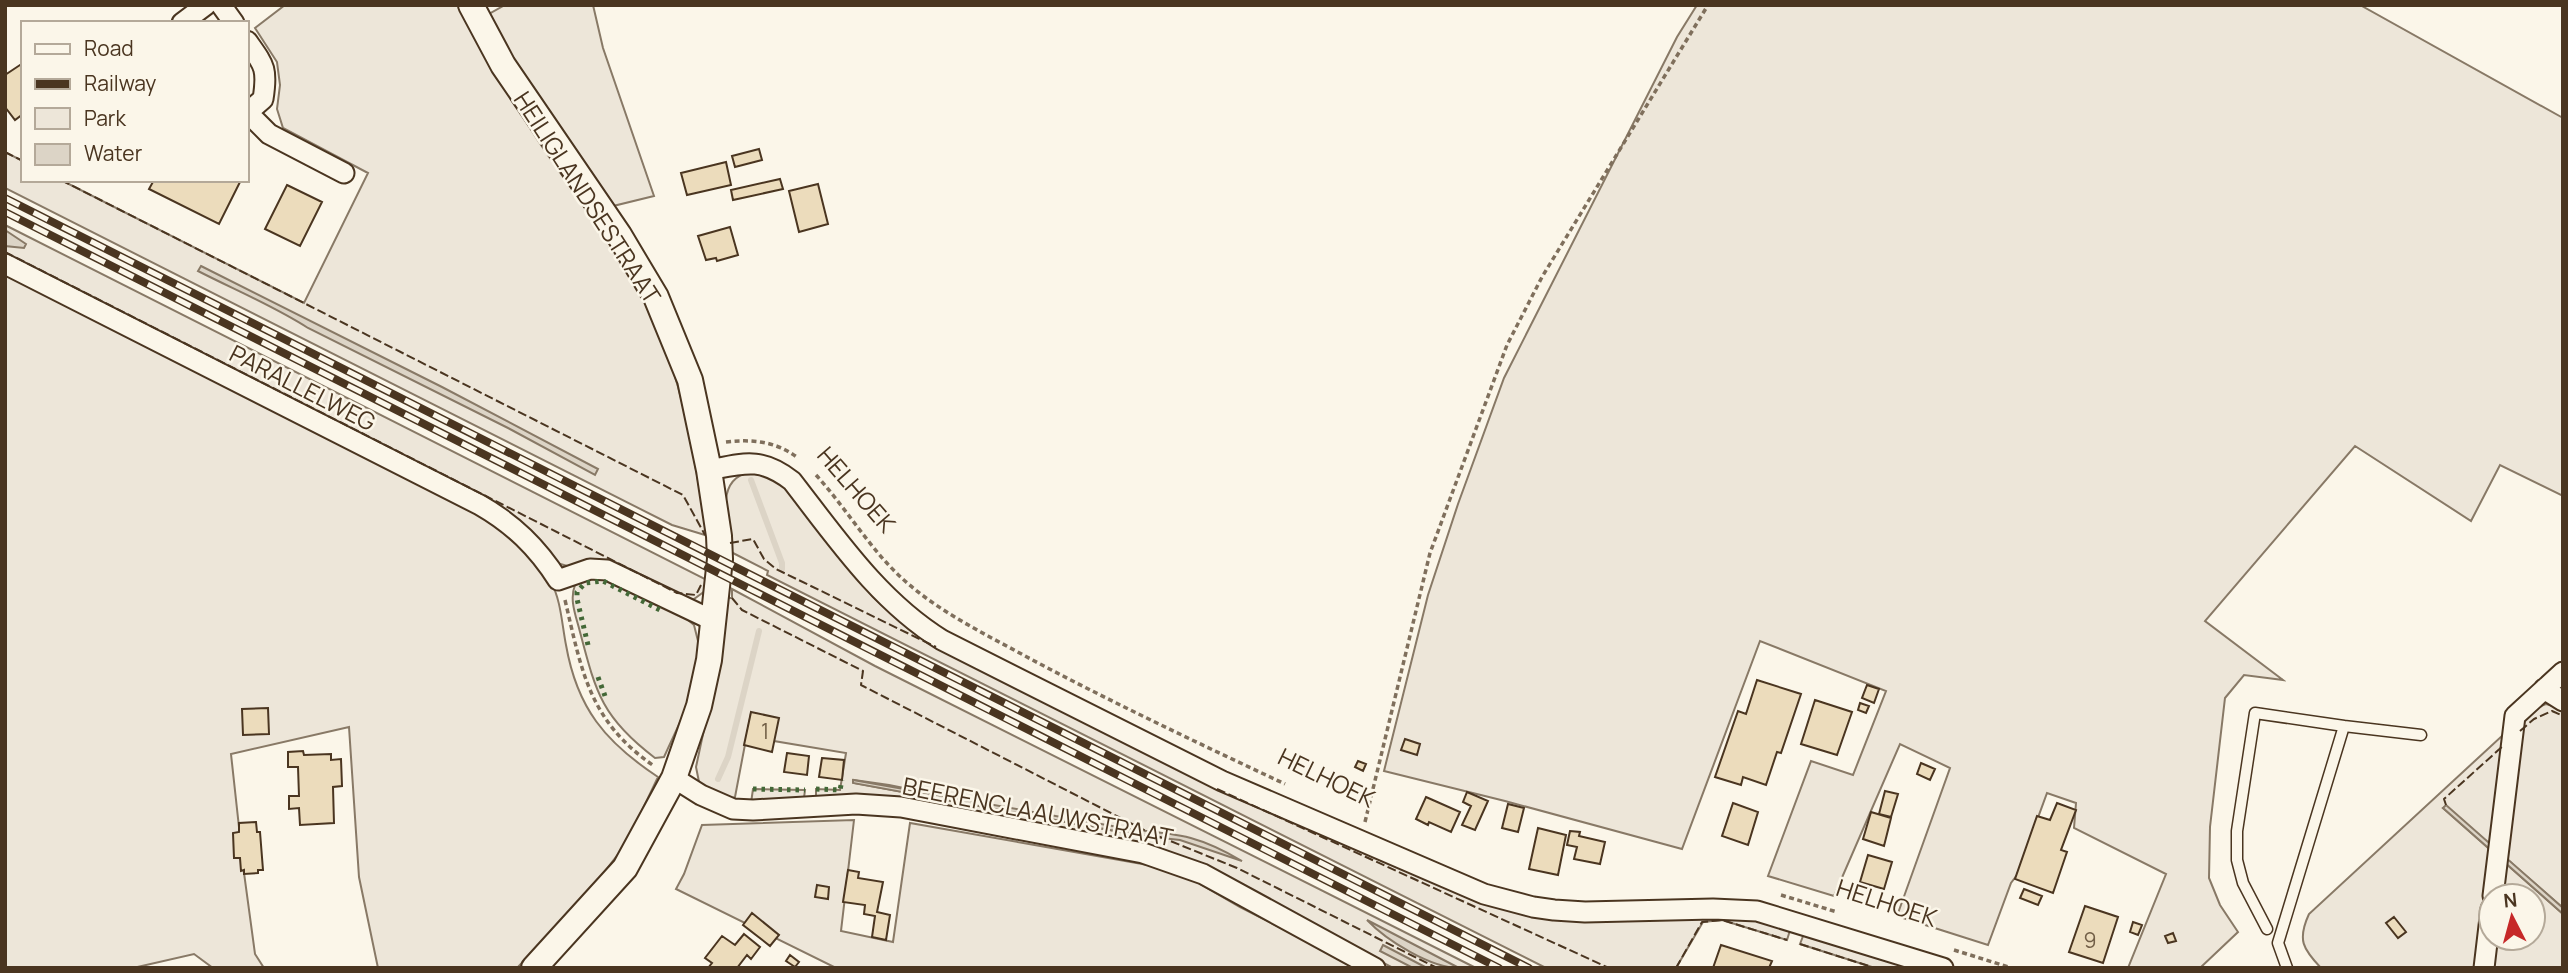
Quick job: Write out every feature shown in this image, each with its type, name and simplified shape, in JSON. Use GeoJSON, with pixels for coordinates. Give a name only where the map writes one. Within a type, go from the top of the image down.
{"type":"FeatureCollection","features":[{"type":"Feature","properties":{"kind":"street"},"geometry":{"type":"LineString","coordinates":[[185,21],[206,5]]}},
{"type":"Feature","properties":{"kind":"street"},"geometry":{"type":"LineString","coordinates":[[221,5],[233,21]]}},
{"type":"Feature","properties":{"kind":"street","name":"HEILIGLANDSESTRAAT"},"geometry":{"type":"LineString","coordinates":[[471,5],[503,65],[619,235],[656,297],[690,380],[716,508],[720,559],[709,660],[699,706],[674,778],[625,868],[534,968]]}},
{"type":"Feature","properties":{"kind":"street"},"geometry":{"type":"LineString","coordinates":[[248,42],[267,76],[263,99],[248,112]]}},
{"type":"Feature","properties":{"kind":"street"},"geometry":{"type":"LineString","coordinates":[[248,114],[269,134],[344,173]]}},
{"type":"Feature","properties":{"kind":"street","name":"PARALLELWEG"},"geometry":{"type":"LineString","coordinates":[[5,264],[480,505],[520,532],[546,561],[558,580]]}},
{"type":"Feature","properties":{"kind":"street","name":"HELHOEK"},"geometry":{"type":"LineString","coordinates":[[709,470],[752,462],[765,464],[779,471],[792,481],[879,590],[923,628],[1222,781],[1484,894],[1533,907],[1585,912],[1713,909],[1757,911],[1943,968]]}},
{"type":"Feature","properties":{"kind":"street"},"geometry":{"type":"LineString","coordinates":[[558,580],[590,569],[607,570],[714,621]]}},
{"type":"Feature","properties":{"kind":"street"},"geometry":{"type":"LineString","coordinates":[[2495,882],[2515,716],[2563,672]]}},
{"type":"Feature","properties":{"kind":"street"},"geometry":{"type":"LineString","coordinates":[[2544,689],[2563,701]]}},
{"type":"Feature","properties":{"kind":"street","name":"BEERENCLAAUWSTRAAT"},"geometry":{"type":"LineString","coordinates":[[674,778],[701,795],[733,809],[856,804],[901,807],[1143,853],[1203,874],[1375,968]]}},
{"type":"Feature","properties":{"kind":"lane"},"geometry":{"type":"LineString","coordinates":[[2267,929],[2243,883],[2237,860],[2237,831],[2255,713],[2421,735]]}},
{"type":"Feature","properties":{"kind":"lane"},"geometry":{"type":"LineString","coordinates":[[2287,968],[2278,943],[2344,726]]}},
{"type":"Feature","properties":{"kind":"path"},"geometry":{"type":"LineString","coordinates":[[1359,841],[1430,553],[1507,345],[1542,277],[1708,5]]}},
{"type":"Feature","properties":{"kind":"path","name":"HELHOEK"},"geometry":{"type":"LineString","coordinates":[[704,444],[738,440],[770,443],[801,461]]}},
{"type":"Feature","properties":{"kind":"path","name":"HELHOEK"},"geometry":{"type":"LineString","coordinates":[[809,468],[888,564],[906,582],[946,611],[1049,668],[1292,787]]}},
{"type":"Feature","properties":{"kind":"path"},"geometry":{"type":"LineString","coordinates":[[558,580],[587,687],[596,706],[621,739],[674,778]]}},
{"type":"Feature","properties":{"kind":"path","name":"HELHOEK"},"geometry":{"type":"LineString","coordinates":[[1777,895],[1789,896],[1848,916]]}},
{"type":"Feature","properties":{"kind":"path","name":"HELHOEK"},"geometry":{"type":"LineString","coordinates":[[1947,947],[2012,968]]}},
{"type":"Feature","properties":{"kind":"green space"},"geometry":{"type":"Polygon","coordinates":[[[285,5],[459,5],[522,115],[630,275],[657,328],[675,376],[686,420],[707,531],[705,535],[672,525],[5,188],[5,152],[21,160],[21,182],[65,182],[304,303],[368,173],[283,128],[277,109],[280,85],[277,62],[255,28],[285,5]]]}},
{"type":"Feature","properties":{"kind":"green space"},"geometry":{"type":"Polygon","coordinates":[[[505,5],[593,5],[603,48],[654,196],[613,206],[501,41],[489,14],[505,5]]]}},
{"type":"Feature","properties":{"kind":"green space"},"geometry":{"type":"Polygon","coordinates":[[[1697,5],[2360,5],[2563,118],[2563,496],[2500,465],[2471,521],[2355,446],[2205,621],[2283,680],[2244,675],[2225,698],[2210,827],[2209,878],[2220,905],[2238,932],[2200,968],[2128,968],[2166,874],[2074,828],[2076,803],[2047,793],[1988,945],[1897,916],[1950,768],[1900,744],[1834,896],[1768,876],[1811,761],[1853,775],[1886,691],[1760,641],[1682,849],[1384,771],[1428,595],[1504,378],[1677,37],[1697,5]]]}},
{"type":"Feature","properties":{"kind":"green space"},"geometry":{"type":"Polygon","coordinates":[[[5,225],[705,579],[705,591],[694,599],[684,600],[557,563],[525,528],[5,257],[5,225]]]}},
{"type":"Feature","properties":{"kind":"green space"},"geometry":{"type":"Polygon","coordinates":[[[5,272],[501,525],[547,575],[557,597],[571,667],[586,705],[608,736],[658,777],[626,844],[584,898],[517,968],[378,968],[359,877],[349,727],[231,754],[255,954],[264,968],[213,968],[194,954],[133,968],[5,968],[5,272]]]}},
{"type":"Feature","properties":{"kind":"green space"},"geometry":{"type":"Polygon","coordinates":[[[755,471],[777,481],[792,494],[873,597],[898,620],[925,638],[1460,893],[1744,918],[1791,927],[1787,940],[1722,920],[1703,922],[1676,968],[1546,968],[767,575],[768,571],[731,552],[726,515],[728,491],[733,482],[742,475],[755,471]]]}},
{"type":"Feature","properties":{"kind":"green space"},"geometry":{"type":"Polygon","coordinates":[[[589,577],[604,578],[682,615],[694,625],[700,649],[692,687],[682,718],[664,757],[655,758],[623,730],[612,717],[597,688],[573,602],[575,585],[589,577]]]}},
{"type":"Feature","properties":{"kind":"green space"},"geometry":{"type":"Polygon","coordinates":[[[732,589],[875,666],[1476,968],[1393,968],[1205,868],[816,799],[816,789],[840,790],[846,753],[774,741],[751,713],[735,797],[729,800],[699,782],[696,767],[712,692],[727,598],[732,598],[732,589]],[[854,780],[854,783],[1142,836],[854,780]]]}},
{"type":"Feature","properties":{"kind":"green space"},"geometry":{"type":"Polygon","coordinates":[[[2546,704],[2563,709],[2563,908],[2547,894],[2547,882],[2533,882],[2446,806],[2443,808],[2527,882],[2477,882],[2477,952],[2547,952],[2547,900],[2563,914],[2563,968],[2321,968],[2304,944],[2303,931],[2309,914],[2529,711],[2546,704]]]}},
{"type":"Feature","properties":{"kind":"green space"},"geometry":{"type":"Polygon","coordinates":[[[753,789],[805,790],[804,798],[751,803],[753,789]]]}},
{"type":"Feature","properties":{"kind":"green space"},"geometry":{"type":"Polygon","coordinates":[[[854,820],[841,931],[893,942],[910,823],[1176,870],[1240,907],[1359,968],[836,968],[676,889],[702,825],[854,820]]]}},
{"type":"Feature","properties":{"kind":"green space"},"geometry":{"type":"Polygon","coordinates":[[[1805,931],[1918,968],[1875,968],[1800,944],[1805,931]]]}},
{"type":"Feature","properties":{"kind":"water"},"geometry":{"type":"Polygon","coordinates":[[[5,230],[26,244],[24,248],[5,246],[5,230]]]}},
{"type":"Feature","properties":{"kind":"water"},"geometry":{"type":"Polygon","coordinates":[[[201,266],[598,469],[595,475],[198,271],[201,266]]]}},
{"type":"Feature","properties":{"kind":"water"},"geometry":{"type":"Polygon","coordinates":[[[853,780],[1135,830],[1179,835],[1203,842],[1242,861],[1180,840],[1143,836],[853,783],[853,780]]]}},
{"type":"Feature","properties":{"kind":"water"},"geometry":{"type":"Polygon","coordinates":[[[2446,805],[2533,882],[2527,882],[2443,808],[2446,805]]]}},
{"type":"Feature","properties":{"kind":"water"},"geometry":{"type":"Polygon","coordinates":[[[2547,894],[2563,908],[2563,914],[2547,900],[2547,894]]]}},
{"type":"Feature","properties":{"kind":"water"},"geometry":{"type":"Polygon","coordinates":[[[1367,920],[1459,968],[1448,967],[1410,952],[1367,920]]]}},
{"type":"Feature","properties":{"kind":"water"},"geometry":{"type":"Polygon","coordinates":[[[1383,945],[1427,968],[1413,968],[1380,951],[1383,945]]]}},
{"type":"Feature","properties":{"kind":"building"},"geometry":{"type":"Polygon","coordinates":[[[21,64],[21,116],[15,120],[5,107],[5,75],[21,64]]]}},
{"type":"Feature","properties":{"kind":"building"},"geometry":{"type":"Polygon","coordinates":[[[759,149],[762,160],[735,167],[732,156],[759,149]]]}},
{"type":"Feature","properties":{"kind":"building"},"geometry":{"type":"Polygon","coordinates":[[[726,162],[731,185],[687,195],[681,173],[726,162]]]}},
{"type":"Feature","properties":{"kind":"building"},"geometry":{"type":"Polygon","coordinates":[[[780,179],[783,189],[733,200],[731,190],[780,179]]]}},
{"type":"Feature","properties":{"kind":"building"},"geometry":{"type":"Polygon","coordinates":[[[153,182],[240,182],[219,224],[149,189],[153,182]]]}},
{"type":"Feature","properties":{"kind":"building"},"geometry":{"type":"Polygon","coordinates":[[[818,184],[828,224],[799,232],[789,191],[818,184]]]}},
{"type":"Feature","properties":{"kind":"building"},"geometry":{"type":"Polygon","coordinates":[[[287,185],[322,202],[300,246],[265,229],[287,185]]]}},
{"type":"Feature","properties":{"kind":"building"},"geometry":{"type":"Polygon","coordinates":[[[730,227],[738,255],[717,261],[716,258],[706,260],[698,236],[730,227]]]}},
{"type":"Feature","properties":{"kind":"building"},"geometry":{"type":"Polygon","coordinates":[[[1757,680],[1801,694],[1781,753],[1777,752],[1766,785],[1743,777],[1741,785],[1715,777],[1738,711],[1746,714],[1757,680]]]}},
{"type":"Feature","properties":{"kind":"building"},"geometry":{"type":"Polygon","coordinates":[[[1867,685],[1879,689],[1874,703],[1862,698],[1867,685]]]}},
{"type":"Feature","properties":{"kind":"building"},"geometry":{"type":"Polygon","coordinates":[[[1815,700],[1852,712],[1837,755],[1801,744],[1815,700]]]}},
{"type":"Feature","properties":{"kind":"building"},"geometry":{"type":"Polygon","coordinates":[[[1860,703],[1869,706],[1866,713],[1858,710],[1860,703]]]}},
{"type":"Feature","properties":{"kind":"building"},"geometry":{"type":"Polygon","coordinates":[[[268,708],[269,734],[243,735],[242,709],[268,708]]]}},
{"type":"Feature","properties":{"kind":"building"},"geometry":{"type":"Polygon","coordinates":[[[751,712],[779,718],[772,752],[744,745],[751,712]]]}},
{"type":"Feature","properties":{"kind":"building"},"geometry":{"type":"Polygon","coordinates":[[[1405,739],[1420,744],[1417,755],[1401,750],[1405,739]]]}},
{"type":"Feature","properties":{"kind":"building"},"geometry":{"type":"Polygon","coordinates":[[[303,751],[304,755],[331,754],[331,760],[341,759],[342,786],[333,787],[334,823],[300,825],[299,808],[289,809],[289,796],[299,796],[298,767],[288,767],[288,752],[303,751]]]}},
{"type":"Feature","properties":{"kind":"building"},"geometry":{"type":"Polygon","coordinates":[[[787,753],[809,756],[807,775],[784,772],[787,753]]]}},
{"type":"Feature","properties":{"kind":"building"},"geometry":{"type":"Polygon","coordinates":[[[822,758],[844,760],[842,780],[819,777],[822,758]]]}},
{"type":"Feature","properties":{"kind":"building"},"geometry":{"type":"Polygon","coordinates":[[[1358,761],[1366,764],[1363,771],[1355,767],[1358,761]]]}},
{"type":"Feature","properties":{"kind":"building"},"geometry":{"type":"Polygon","coordinates":[[[1921,763],[1935,769],[1930,780],[1917,774],[1921,763]]]}},
{"type":"Feature","properties":{"kind":"building"},"geometry":{"type":"Polygon","coordinates":[[[1885,791],[1898,794],[1891,817],[1879,814],[1885,791]]]}},
{"type":"Feature","properties":{"kind":"building"},"geometry":{"type":"Polygon","coordinates":[[[1467,792],[1488,801],[1475,830],[1462,825],[1471,806],[1463,802],[1467,792]]]}},
{"type":"Feature","properties":{"kind":"building"},"geometry":{"type":"Polygon","coordinates":[[[1426,797],[1460,812],[1451,832],[1416,819],[1426,797]]]}},
{"type":"Feature","properties":{"kind":"building"},"geometry":{"type":"Polygon","coordinates":[[[1733,803],[1758,812],[1748,845],[1722,836],[1733,803]]]}},
{"type":"Feature","properties":{"kind":"building"},"geometry":{"type":"Polygon","coordinates":[[[2057,803],[2076,810],[2061,850],[2067,852],[2053,893],[2015,879],[2037,816],[2050,820],[2057,803]]]}},
{"type":"Feature","properties":{"kind":"building"},"geometry":{"type":"Polygon","coordinates":[[[1508,804],[1524,808],[1518,832],[1502,828],[1508,804]]]}},
{"type":"Feature","properties":{"kind":"building"},"geometry":{"type":"Polygon","coordinates":[[[1871,812],[1891,818],[1884,846],[1863,839],[1871,812]]]}},
{"type":"Feature","properties":{"kind":"building"},"geometry":{"type":"Polygon","coordinates":[[[256,822],[257,832],[260,832],[263,870],[244,874],[244,870],[241,871],[240,858],[234,858],[233,833],[239,832],[239,823],[256,822]]]}},
{"type":"Feature","properties":{"kind":"building"},"geometry":{"type":"Polygon","coordinates":[[[1538,828],[1566,835],[1558,875],[1529,869],[1538,828]]]}},
{"type":"Feature","properties":{"kind":"building"},"geometry":{"type":"Polygon","coordinates":[[[1570,831],[1605,842],[1600,864],[1574,859],[1577,847],[1567,845],[1570,831]]]}},
{"type":"Feature","properties":{"kind":"building"},"geometry":{"type":"Polygon","coordinates":[[[1868,855],[1892,862],[1884,889],[1860,882],[1868,855]]]}},
{"type":"Feature","properties":{"kind":"building"},"geometry":{"type":"Polygon","coordinates":[[[848,870],[859,872],[858,878],[883,882],[877,912],[890,915],[886,940],[872,937],[875,916],[864,914],[865,905],[843,902],[848,870]]]}},
{"type":"Feature","properties":{"kind":"building"},"geometry":{"type":"Polygon","coordinates":[[[817,885],[829,887],[828,899],[815,897],[817,885]]]}},
{"type":"Feature","properties":{"kind":"building"},"geometry":{"type":"Polygon","coordinates":[[[2024,889],[2042,896],[2038,905],[2020,898],[2024,889]]]}},
{"type":"Feature","properties":{"kind":"building"},"geometry":{"type":"Polygon","coordinates":[[[2085,906],[2118,917],[2103,963],[2069,952],[2085,906]]]}},
{"type":"Feature","properties":{"kind":"building"},"geometry":{"type":"Polygon","coordinates":[[[752,913],[779,935],[770,946],[743,925],[752,913]]]}},
{"type":"Feature","properties":{"kind":"building"},"geometry":{"type":"Polygon","coordinates":[[[2394,917],[2406,932],[2398,938],[2386,923],[2394,917]]]}},
{"type":"Feature","properties":{"kind":"building"},"geometry":{"type":"Polygon","coordinates":[[[2133,922],[2142,925],[2138,935],[2130,932],[2133,922]]]}},
{"type":"Feature","properties":{"kind":"building"},"geometry":{"type":"Polygon","coordinates":[[[2173,933],[2176,941],[2168,943],[2165,936],[2173,933]]]}},
{"type":"Feature","properties":{"kind":"building"},"geometry":{"type":"Polygon","coordinates":[[[744,934],[760,947],[751,959],[747,955],[737,968],[708,968],[712,963],[705,958],[722,936],[735,945],[744,934]]]}},
{"type":"Feature","properties":{"kind":"building"},"geometry":{"type":"Polygon","coordinates":[[[1721,945],[1772,961],[1769,968],[1713,968],[1721,945]]]}},
{"type":"Feature","properties":{"kind":"building"},"geometry":{"type":"Polygon","coordinates":[[[790,955],[799,962],[795,967],[786,961],[790,955]]]}},
{"type":"Feature","properties":{"kind":"waterway"},"geometry":{"type":"LineString","coordinates":[[751,480],[782,569]]}},
{"type":"Feature","properties":{"kind":"waterway"},"geometry":{"type":"LineString","coordinates":[[718,779],[728,757],[759,631]]}},
{"type":"Feature","properties":{"kind":"railway"},"geometry":{"type":"LineString","coordinates":[[5,198],[1529,968]]}},
{"type":"Feature","properties":{"kind":"railway"},"geometry":{"type":"LineString","coordinates":[[5,212],[1499,968]]}},
{"type":"Feature","properties":{"kind":"hedge"},"geometry":{"type":"LineString","coordinates":[[588,645],[577,599],[577,592],[585,583],[603,581],[660,610]]}},
{"type":"Feature","properties":{"kind":"hedge"},"geometry":{"type":"LineString","coordinates":[[598,677],[605,696]]}},
{"type":"Feature","properties":{"kind":"hedge"},"geometry":{"type":"LineString","coordinates":[[816,789],[840,790],[842,780]]}},
{"type":"Feature","properties":{"kind":"hedge"},"geometry":{"type":"LineString","coordinates":[[753,789],[805,790]]}},
{"type":"Feature","properties":{"kind":"fence"},"geometry":{"type":"LineString","coordinates":[[5,152],[21,160]]}},
{"type":"Feature","properties":{"kind":"fence"},"geometry":{"type":"LineString","coordinates":[[65,182],[683,495],[705,535]]}},
{"type":"Feature","properties":{"kind":"fence"},"geometry":{"type":"LineString","coordinates":[[5,252],[677,593],[696,595],[701,585]]}},
{"type":"Feature","properties":{"kind":"fence"},"geometry":{"type":"LineString","coordinates":[[730,543],[753,539],[764,559],[776,569],[936,647]]}},
{"type":"Feature","properties":{"kind":"fence"},"geometry":{"type":"LineString","coordinates":[[732,598],[742,610],[863,671],[861,685],[1148,832],[1237,868],[1437,968]]}},
{"type":"Feature","properties":{"kind":"fence"},"geometry":{"type":"LineString","coordinates":[[2520,731],[2534,719],[2552,711],[2563,716]]}},
{"type":"Feature","properties":{"kind":"fence"},"geometry":{"type":"LineString","coordinates":[[2446,805],[2444,799],[2504,745]]}},
{"type":"Feature","properties":{"kind":"fence"},"geometry":{"type":"LineString","coordinates":[[1217,789],[1609,968]]}},
{"type":"Feature","properties":{"kind":"fence"},"geometry":{"type":"LineString","coordinates":[[1676,968],[1702,922],[1722,920],[1787,940]]}},
{"type":"Feature","properties":{"kind":"fence"},"geometry":{"type":"LineString","coordinates":[[1800,944],[1875,968]]}}]}
